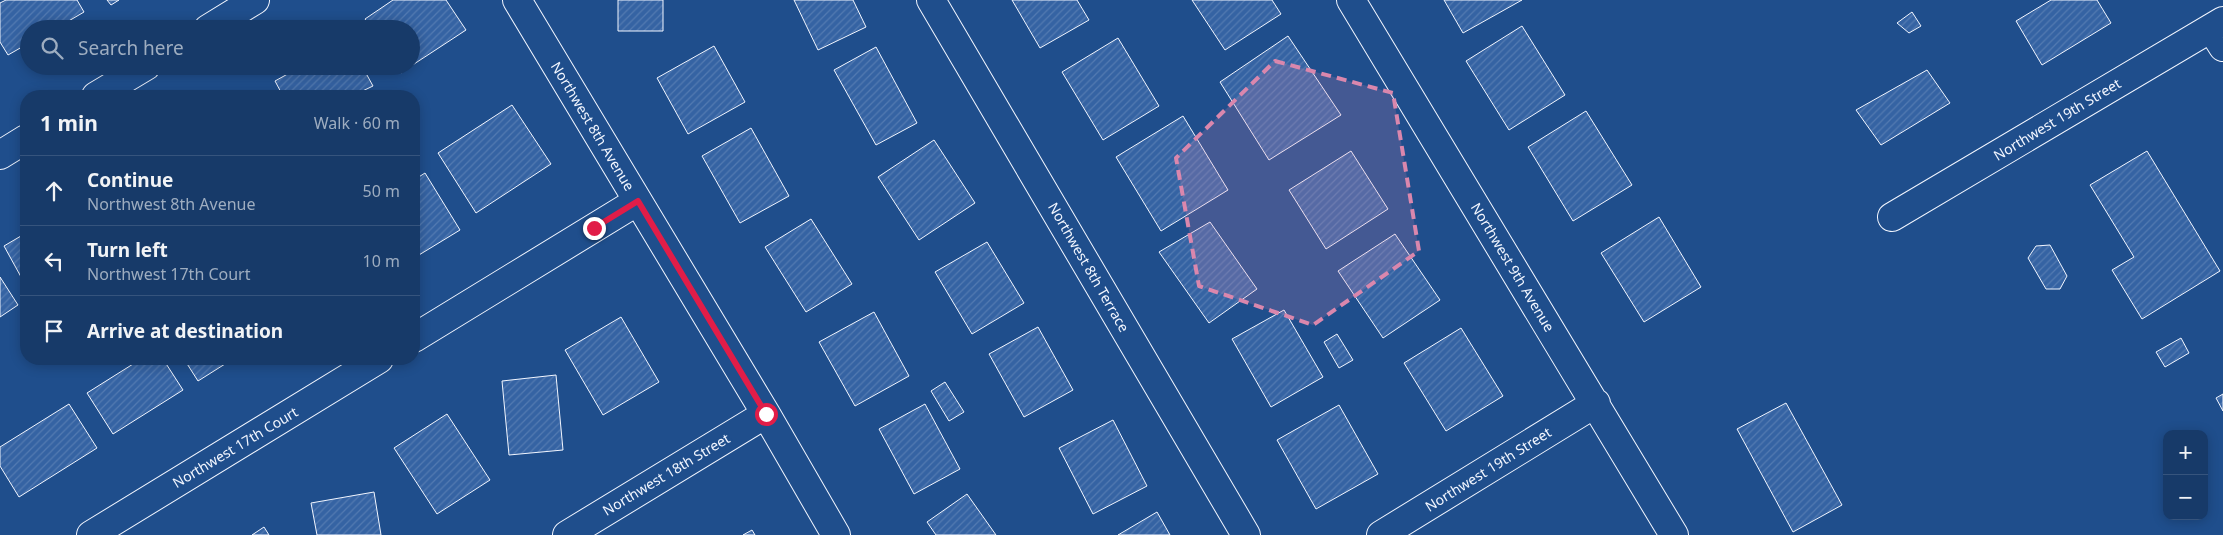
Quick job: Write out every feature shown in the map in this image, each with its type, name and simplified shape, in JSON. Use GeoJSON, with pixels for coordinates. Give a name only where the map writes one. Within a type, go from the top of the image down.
{"type":"FeatureCollection","features":[{"type":"Feature","properties":{"kind":"street"},"geometry":{"type":"LineString","coordinates":[[223,20],[255,0]]}},
{"type":"Feature","properties":{"kind":"street","name":"Northwest 8th Avenue"},"geometry":{"type":"LineString","coordinates":[[517,0],[766,414],[836,535]]}},
{"type":"Feature","properties":{"kind":"street","name":"Northwest 8th Terrace"},"geometry":{"type":"LineString","coordinates":[[931,0],[1246,535]]}},
{"type":"Feature","properties":{"kind":"street","name":"Northwest 9th Avenue"},"geometry":{"type":"LineString","coordinates":[[1351,0],[1674,535]]}},
{"type":"Feature","properties":{"kind":"street","name":"Northwest 19th Street"},"geometry":{"type":"LineString","coordinates":[[1892,217],[2219,32]]}},
{"type":"Feature","properties":{"kind":"street"},"geometry":{"type":"LineString","coordinates":[[106,90],[131,75]]}},
{"type":"Feature","properties":{"kind":"street"},"geometry":{"type":"LineString","coordinates":[[0,155],[20,143]]}},
{"type":"Feature","properties":{"kind":"street"},"geometry":{"type":"LineString","coordinates":[[420,334],[638,201]]}},
{"type":"Feature","properties":{"kind":"street","name":"Northwest 17th Court"},"geometry":{"type":"LineString","coordinates":[[90,535],[369,365]]}},
{"type":"Feature","properties":{"kind":"street","name":"Northwest 19th Street"},"geometry":{"type":"LineString","coordinates":[[1381,535],[1596,403]]}},
{"type":"Feature","properties":{"kind":"street","name":"Northwest 18th Street"},"geometry":{"type":"LineString","coordinates":[[567,535],[766,414]]}},
{"type":"Feature","properties":{"kind":"highlighted area"},"geometry":{"type":"Polygon","coordinates":[[[1275,61],[1393,93],[1419,251],[1313,325],[1199,286],[1176,158],[1275,61]]]}},
{"type":"Feature","properties":{"kind":"building"},"geometry":{"type":"Polygon","coordinates":[[[6,0],[77,0],[84,12],[70,20],[20,20],[20,48],[8,55],[0,42],[0,3],[6,0]]]}},
{"type":"Feature","properties":{"kind":"building"},"geometry":{"type":"Polygon","coordinates":[[[107,0],[119,0],[111,5],[107,0]]]}},
{"type":"Feature","properties":{"kind":"building"},"geometry":{"type":"Polygon","coordinates":[[[393,0],[446,0],[466,30],[420,60],[420,20],[365,19],[393,0]]]}},
{"type":"Feature","properties":{"kind":"building"},"geometry":{"type":"Polygon","coordinates":[[[618,0],[663,0],[663,31],[618,31],[618,0]]]}},
{"type":"Feature","properties":{"kind":"building"},"geometry":{"type":"Polygon","coordinates":[[[794,0],[853,0],[866,27],[818,50],[794,0]]]}},
{"type":"Feature","properties":{"kind":"building"},"geometry":{"type":"Polygon","coordinates":[[[1012,0],[1077,0],[1089,20],[1040,48],[1012,0]]]}},
{"type":"Feature","properties":{"kind":"building"},"geometry":{"type":"Polygon","coordinates":[[[1192,0],[1272,0],[1281,14],[1225,50],[1192,0]]]}},
{"type":"Feature","properties":{"kind":"building"},"geometry":{"type":"Polygon","coordinates":[[[1444,0],[1522,0],[1463,33],[1444,0]]]}},
{"type":"Feature","properties":{"kind":"building"},"geometry":{"type":"Polygon","coordinates":[[[2051,0],[2097,0],[2111,23],[2042,65],[2016,21],[2051,0]]]}},
{"type":"Feature","properties":{"kind":"building"},"geometry":{"type":"Polygon","coordinates":[[[1912,12],[1921,26],[1909,33],[1897,23],[1912,12]]]}},
{"type":"Feature","properties":{"kind":"building"},"geometry":{"type":"Polygon","coordinates":[[[1522,26],[1565,95],[1509,130],[1466,61],[1522,26]]]}},
{"type":"Feature","properties":{"kind":"building"},"geometry":{"type":"Polygon","coordinates":[[[1288,36],[1341,115],[1269,160],[1220,82],[1288,36]]]}},
{"type":"Feature","properties":{"kind":"building"},"geometry":{"type":"Polygon","coordinates":[[[1118,38],[1159,106],[1103,140],[1062,72],[1118,38]]]}},
{"type":"Feature","properties":{"kind":"building"},"geometry":{"type":"Polygon","coordinates":[[[714,46],[745,102],[688,134],[657,78],[714,46]]]}},
{"type":"Feature","properties":{"kind":"building"},"geometry":{"type":"Polygon","coordinates":[[[876,47],[917,123],[876,145],[834,70],[876,47]]]}},
{"type":"Feature","properties":{"kind":"building"},"geometry":{"type":"Polygon","coordinates":[[[1927,70],[1950,103],[1881,145],[1856,110],[1927,70]]]}},
{"type":"Feature","properties":{"kind":"building"},"geometry":{"type":"Polygon","coordinates":[[[286,75],[367,75],[373,86],[365,90],[280,90],[275,81],[286,75]]]}},
{"type":"Feature","properties":{"kind":"building"},"geometry":{"type":"Polygon","coordinates":[[[512,105],[551,164],[476,213],[438,153],[512,105]]]}},
{"type":"Feature","properties":{"kind":"building"},"geometry":{"type":"Polygon","coordinates":[[[1586,111],[1632,185],[1573,221],[1528,147],[1586,111]]]}},
{"type":"Feature","properties":{"kind":"building"},"geometry":{"type":"Polygon","coordinates":[[[1183,116],[1228,190],[1161,231],[1116,157],[1183,116]]]}},
{"type":"Feature","properties":{"kind":"building"},"geometry":{"type":"Polygon","coordinates":[[[751,128],[789,196],[740,223],[702,156],[751,128]]]}},
{"type":"Feature","properties":{"kind":"building"},"geometry":{"type":"Polygon","coordinates":[[[934,140],[975,203],[919,240],[878,177],[934,140]]]}},
{"type":"Feature","properties":{"kind":"building"},"geometry":{"type":"Polygon","coordinates":[[[1351,151],[1388,209],[1326,249],[1289,190],[1351,151]]]}},
{"type":"Feature","properties":{"kind":"building"},"geometry":{"type":"Polygon","coordinates":[[[2147,151],[2220,271],[2142,319],[2112,270],[2134,257],[2090,185],[2147,151]]]}},
{"type":"Feature","properties":{"kind":"building"},"geometry":{"type":"Polygon","coordinates":[[[425,173],[460,230],[420,254],[420,176],[425,173]]]}},
{"type":"Feature","properties":{"kind":"building"},"geometry":{"type":"Polygon","coordinates":[[[1659,217],[1701,287],[1644,322],[1601,253],[1659,217]]]}},
{"type":"Feature","properties":{"kind":"building"},"geometry":{"type":"Polygon","coordinates":[[[811,219],[852,284],[806,312],[765,247],[811,219]]]}},
{"type":"Feature","properties":{"kind":"building"},"geometry":{"type":"Polygon","coordinates":[[[1210,222],[1257,289],[1209,323],[1159,252],[1210,222]]]}},
{"type":"Feature","properties":{"kind":"building"},"geometry":{"type":"Polygon","coordinates":[[[1395,234],[1440,300],[1383,338],[1338,271],[1395,234]]]}},
{"type":"Feature","properties":{"kind":"building"},"geometry":{"type":"Polygon","coordinates":[[[20,237],[20,275],[4,246],[20,237]]]}},
{"type":"Feature","properties":{"kind":"building"},"geometry":{"type":"Polygon","coordinates":[[[987,242],[1024,303],[972,334],[935,272],[987,242]]]}},
{"type":"Feature","properties":{"kind":"building"},"geometry":{"type":"Polygon","coordinates":[[[2050,245],[2067,276],[2060,289],[2046,289],[2028,258],[2036,246],[2050,245]]]}},
{"type":"Feature","properties":{"kind":"building"},"geometry":{"type":"Polygon","coordinates":[[[0,277],[18,305],[0,317],[0,277]]]}},
{"type":"Feature","properties":{"kind":"building"},"geometry":{"type":"Polygon","coordinates":[[[1284,310],[1323,377],[1271,407],[1232,339],[1284,310]]]}},
{"type":"Feature","properties":{"kind":"building"},"geometry":{"type":"Polygon","coordinates":[[[874,312],[909,376],[855,406],[819,342],[874,312]]]}},
{"type":"Feature","properties":{"kind":"building"},"geometry":{"type":"Polygon","coordinates":[[[621,317],[659,382],[603,415],[565,350],[621,317]]]}},
{"type":"Feature","properties":{"kind":"building"},"geometry":{"type":"Polygon","coordinates":[[[1038,327],[1073,390],[1024,417],[989,354],[1038,327]]]}},
{"type":"Feature","properties":{"kind":"building"},"geometry":{"type":"Polygon","coordinates":[[[1461,328],[1503,396],[1446,431],[1404,363],[1461,328]]]}},
{"type":"Feature","properties":{"kind":"building"},"geometry":{"type":"Polygon","coordinates":[[[1337,334],[1353,360],[1339,368],[1324,342],[1337,334]]]}},
{"type":"Feature","properties":{"kind":"building"},"geometry":{"type":"Polygon","coordinates":[[[2181,338],[2189,353],[2165,367],[2156,352],[2181,338]]]}},
{"type":"Feature","properties":{"kind":"building"},"geometry":{"type":"Polygon","coordinates":[[[131,365],[167,365],[183,390],[113,434],[87,393],[131,365]]]}},
{"type":"Feature","properties":{"kind":"building"},"geometry":{"type":"Polygon","coordinates":[[[188,365],[223,365],[198,381],[188,365]]]}},
{"type":"Feature","properties":{"kind":"building"},"geometry":{"type":"Polygon","coordinates":[[[556,375],[563,450],[509,455],[502,381],[556,375]]]}},
{"type":"Feature","properties":{"kind":"building"},"geometry":{"type":"Polygon","coordinates":[[[945,382],[964,412],[949,421],[931,391],[945,382]]]}},
{"type":"Feature","properties":{"kind":"building"},"geometry":{"type":"Polygon","coordinates":[[[2223,394],[2223,411],[2216,398],[2223,394]]]}},
{"type":"Feature","properties":{"kind":"building"},"geometry":{"type":"Polygon","coordinates":[[[1786,403],[1842,505],[1793,532],[1737,429],[1786,403]]]}},
{"type":"Feature","properties":{"kind":"building"},"geometry":{"type":"Polygon","coordinates":[[[69,404],[97,448],[19,497],[0,466],[0,447],[69,404]]]}},
{"type":"Feature","properties":{"kind":"building"},"geometry":{"type":"Polygon","coordinates":[[[925,404],[960,469],[914,494],[879,429],[925,404]]]}},
{"type":"Feature","properties":{"kind":"building"},"geometry":{"type":"Polygon","coordinates":[[[1339,405],[1378,474],[1316,509],[1277,440],[1339,405]]]}},
{"type":"Feature","properties":{"kind":"building"},"geometry":{"type":"Polygon","coordinates":[[[447,414],[490,480],[437,514],[394,448],[447,414]]]}},
{"type":"Feature","properties":{"kind":"building"},"geometry":{"type":"Polygon","coordinates":[[[1113,420],[1147,486],[1093,514],[1059,448],[1113,420]]]}},
{"type":"Feature","properties":{"kind":"building"},"geometry":{"type":"Polygon","coordinates":[[[374,492],[381,535],[317,535],[311,503],[374,492]]]}},
{"type":"Feature","properties":{"kind":"building"},"geometry":{"type":"Polygon","coordinates":[[[967,494],[996,535],[936,535],[927,522],[967,494]]]}},
{"type":"Feature","properties":{"kind":"building"},"geometry":{"type":"Polygon","coordinates":[[[1157,512],[1170,535],[1118,535],[1157,512]]]}},
{"type":"Feature","properties":{"kind":"building"},"geometry":{"type":"Polygon","coordinates":[[[264,527],[269,535],[252,535],[264,527]]]}},
{"type":"Feature","properties":{"kind":"building"},"geometry":{"type":"Polygon","coordinates":[[[752,530],[755,535],[743,535],[752,530]]]}},
{"type":"Feature","properties":{"kind":"route"},"geometry":{"type":"LineString","coordinates":[[594,228],[638,201],[766,414]]}}]}
